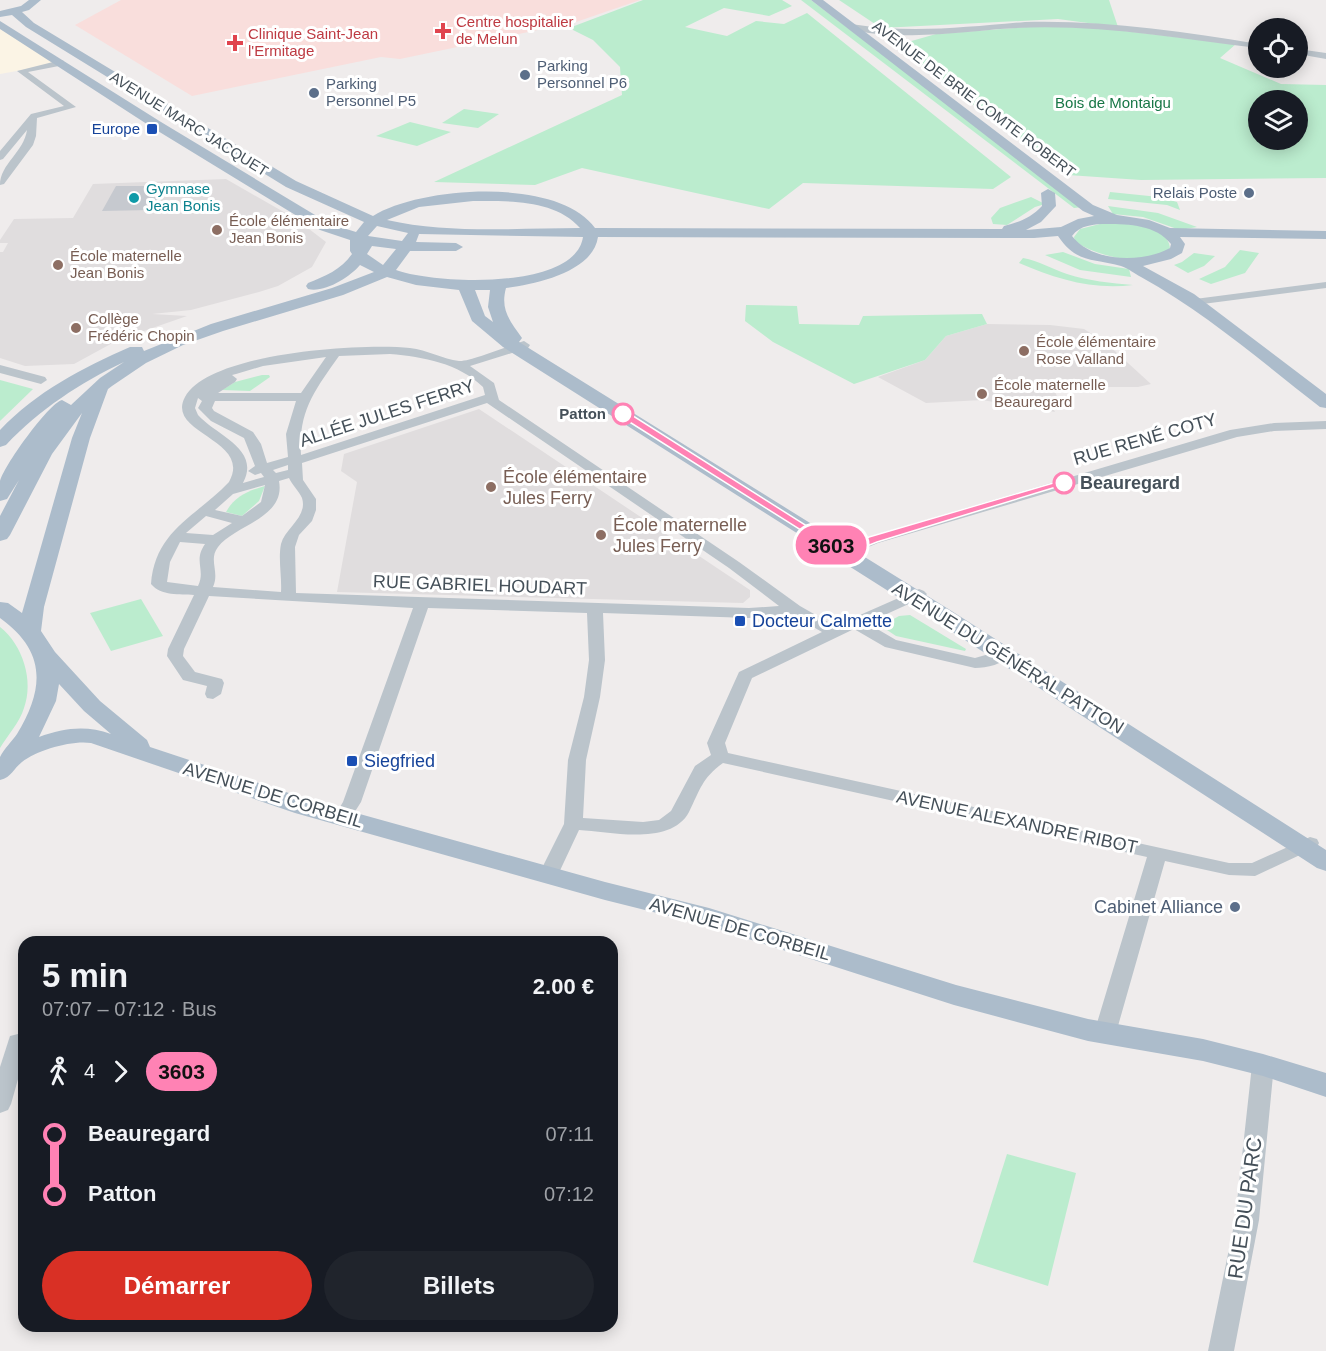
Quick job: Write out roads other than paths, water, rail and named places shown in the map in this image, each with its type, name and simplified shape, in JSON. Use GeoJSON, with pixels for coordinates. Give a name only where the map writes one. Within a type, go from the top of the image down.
{"type":"FeatureCollection","features":[{"type":"Feature","properties":{"kind":"main road"},"geometry":{"type":"LineString","coordinates":[[0,15],[25,8],[33,0]]}},
{"type":"Feature","properties":{"kind":"main road","name":"AVENUE DE BRIE COMTE ROBERT"},"geometry":{"type":"LineString","coordinates":[[810,2],[851,26],[1088,208],[1115,219]]}},
{"type":"Feature","properties":{"kind":"main road","name":"AVENUE DE BRIE COMTE ROBERT"},"geometry":{"type":"LineString","coordinates":[[810,2],[1083,222]]}},
{"type":"Feature","properties":{"kind":"main road","name":"AVENUE MARC JACQUET"},"geometry":{"type":"LineString","coordinates":[[14,11],[30,25],[267,171],[355,214],[381,224],[418,230],[566,233],[974,234]]}},
{"type":"Feature","properties":{"kind":"main road","name":"AVENUE MARC JACQUET"},"geometry":{"type":"LineString","coordinates":[[0,24],[157,125],[316,222],[367,241],[406,246],[1074,248],[1091,256],[1125,262]]}},
{"type":"Feature","properties":{"kind":"main road"},"geometry":{"type":"LineString","coordinates":[[974,234],[1014,229],[1026,224],[1047,210],[1050,202],[1048,194]]}},
{"type":"Feature","properties":{"kind":"main road"},"geometry":{"type":"LineString","coordinates":[[473,196],[514,198],[550,205],[576,216],[590,232],[590,243],[576,259],[547,273],[500,284],[465,286],[417,282],[382,272],[362,257],[357,246],[360,235],[378,219],[397,210],[432,201],[473,196]]}},
{"type":"Feature","properties":{"kind":"main road"},"geometry":{"type":"LineString","coordinates":[[974,234],[1034,234],[1068,230],[1083,222],[1115,219],[1145,223],[1168,232],[1326,235]]}},
{"type":"Feature","properties":{"kind":"main road"},"geometry":{"type":"LineString","coordinates":[[0,441],[33,410],[94,369],[178,331],[334,279],[352,266],[367,241],[381,224]]}},
{"type":"Feature","properties":{"kind":"main road"},"geometry":{"type":"LineString","coordinates":[[0,495],[41,430],[67,399],[147,357],[195,336],[376,278],[392,266],[418,230]]}},
{"type":"Feature","properties":{"kind":"main road"},"geometry":{"type":"LineString","coordinates":[[1068,230],[1065,236],[1074,248]]}},
{"type":"Feature","properties":{"kind":"main road"},"geometry":{"type":"LineString","coordinates":[[1168,232],[1178,244],[1188,249]]}},
{"type":"Feature","properties":{"kind":"main road"},"geometry":{"type":"LineString","coordinates":[[1125,262],[1162,258],[1188,249],[1326,248]]}},
{"type":"Feature","properties":{"kind":"main road"},"geometry":{"type":"LineString","coordinates":[[1162,258],[1201,301],[1326,403]]}},
{"type":"Feature","properties":{"kind":"main road"},"geometry":{"type":"LineString","coordinates":[[1125,262],[1201,301],[1326,389]]}},
{"type":"Feature","properties":{"kind":"main road","name":"AVENUE DU GÉNÉRAL PATTON"},"geometry":{"type":"LineString","coordinates":[[500,284],[495,298],[498,321],[520,346]]}},
{"type":"Feature","properties":{"kind":"main road","name":"AVENUE DU GÉNÉRAL PATTON"},"geometry":{"type":"LineString","coordinates":[[465,286],[478,318],[487,328],[520,346],[1313,848],[1326,862]]}},
{"type":"Feature","properties":{"kind":"main road"},"geometry":{"type":"LineString","coordinates":[[0,535],[31,475],[63,424],[96,383],[140,350]]}},
{"type":"Feature","properties":{"kind":"main road"},"geometry":{"type":"LineString","coordinates":[[1293,378],[1305,381],[1326,398]]}},
{"type":"Feature","properties":{"kind":"main road"},"geometry":{"type":"LineString","coordinates":[[30,631],[33,607],[96,383]]}},
{"type":"Feature","properties":{"kind":"main road","name":"AVENUE DU GÉNÉRAL PATTON"},"geometry":{"type":"LineString","coordinates":[[916,596],[1003,655],[1313,848]]}},
{"type":"Feature","properties":{"kind":"main road","name":"AVENUE DE CORBEIL"},"geometry":{"type":"LineString","coordinates":[[0,608],[30,631],[46,656],[105,718],[157,758]]}},
{"type":"Feature","properties":{"kind":"main road"},"geometry":{"type":"LineString","coordinates":[[8,764],[35,723],[45,700],[48,678],[46,656]]}},
{"type":"Feature","properties":{"kind":"main road","name":"AVENUE DE CORBEIL"},"geometry":{"type":"LineString","coordinates":[[8,764],[57,737],[82,734],[110,741],[263,795],[605,891],[709,917],[954,995],[1105,1033],[1203,1050],[1263,1065],[1326,1085]]}},
{"type":"Feature","properties":{"kind":"street"},"geometry":{"type":"LineString","coordinates":[[851,26],[875,32],[914,33],[1051,24],[1170,33],[1248,45]]}},
{"type":"Feature","properties":{"kind":"street"},"geometry":{"type":"LineString","coordinates":[[888,54],[886,46],[891,41],[914,33]]}},
{"type":"Feature","properties":{"kind":"street"},"geometry":{"type":"LineString","coordinates":[[1308,53],[1326,56]]}},
{"type":"Feature","properties":{"kind":"street"},"geometry":{"type":"LineString","coordinates":[[0,157],[31,119],[42,113],[71,107],[21,71],[61,63]]}},
{"type":"Feature","properties":{"kind":"street"},"geometry":{"type":"LineString","coordinates":[[0,179],[30,140],[34,126],[31,119]]}},
{"type":"Feature","properties":{"kind":"street"},"geometry":{"type":"LineString","coordinates":[[1201,301],[1326,285]]}},
{"type":"Feature","properties":{"kind":"street"},"geometry":{"type":"LineString","coordinates":[[459,365],[520,346]]}},
{"type":"Feature","properties":{"kind":"street"},"geometry":{"type":"LineString","coordinates":[[213,694],[216,683],[189,676],[175,656],[176,649],[210,574],[205,562],[207,550],[216,540],[265,506],[272,490],[267,471],[250,437],[239,429],[212,417],[206,411],[205,405],[218,386],[231,379],[331,359],[408,352],[459,365],[485,382],[490,390],[490,398],[794,609],[836,633]]}},
{"type":"Feature","properties":{"kind":"street"},"geometry":{"type":"LineString","coordinates":[[237,479],[240,457],[235,450],[193,417],[189,407],[190,398],[203,384],[227,372],[288,358],[331,359]]}},
{"type":"Feature","properties":{"kind":"street"},"geometry":{"type":"LineString","coordinates":[[287,597],[289,591],[288,547],[292,534],[305,521],[309,510],[309,499],[298,484],[293,434],[299,407],[304,397],[331,359]]}},
{"type":"Feature","properties":{"kind":"street"},"geometry":{"type":"LineString","coordinates":[[0,369],[41,380]]}},
{"type":"Feature","properties":{"kind":"street"},"geometry":{"type":"LineString","coordinates":[[190,398],[210,396],[304,397]]}},
{"type":"Feature","properties":{"kind":"street","name":"ALLÉE JULES FERRY"},"geometry":{"type":"LineString","coordinates":[[267,471],[490,398]]}},
{"type":"Feature","properties":{"kind":"street","name":"RUE RENÉ COTY"},"geometry":{"type":"LineString","coordinates":[[845,551],[884,536],[1235,433],[1274,427],[1326,425]]}},
{"type":"Feature","properties":{"kind":"street"},"geometry":{"type":"LineString","coordinates":[[176,537],[237,479],[267,471]]}},
{"type":"Feature","properties":{"kind":"street"},"geometry":{"type":"LineString","coordinates":[[237,479],[267,471]]}},
{"type":"Feature","properties":{"kind":"street"},"geometry":{"type":"LineString","coordinates":[[202,511],[243,521]]}},
{"type":"Feature","properties":{"kind":"street"},"geometry":{"type":"LineString","coordinates":[[176,537],[216,540]]}},
{"type":"Feature","properties":{"kind":"street","name":"RUE GABRIEL HOUDART"},"geometry":{"type":"LineString","coordinates":[[176,537],[164,559],[159,577],[159,584],[165,588],[287,597],[422,603],[749,613],[794,609]]}},
{"type":"Feature","properties":{"kind":"street"},"geometry":{"type":"LineString","coordinates":[[573,824],[643,828],[664,826],[678,815],[701,770],[720,757],[716,743],[745,675],[916,596]]}},
{"type":"Feature","properties":{"kind":"street"},"geometry":{"type":"LineString","coordinates":[[343,817],[355,796],[422,603]]}},
{"type":"Feature","properties":{"kind":"street"},"geometry":{"type":"LineString","coordinates":[[549,874],[573,824],[577,760],[592,698],[597,660],[595,608]]}},
{"type":"Feature","properties":{"kind":"street"},"geometry":{"type":"LineString","coordinates":[[856,624],[891,644],[975,663],[1003,655]]}},
{"type":"Feature","properties":{"kind":"street","name":"AVENUE ALEXANDRE RIBOT"},"geometry":{"type":"LineString","coordinates":[[720,757],[1228,869],[1255,870],[1313,848]]}},
{"type":"Feature","properties":{"kind":"street"},"geometry":{"type":"LineString","coordinates":[[1105,1033],[1158,852]]}},
{"type":"Feature","properties":{"kind":"street"},"geometry":{"type":"LineString","coordinates":[[0,1104],[18,1042]]}},
{"type":"Feature","properties":{"kind":"street","name":"RUE DU PARC"},"geometry":{"type":"LineString","coordinates":[[1221,1351],[1247,1220],[1263,1065]]}},
{"type":"Feature","properties":{"kind":"place","name":"Centre hospitalier de Melun"},"geometry":{"type":"Point","coordinates":[443,31]}},
{"type":"Feature","properties":{"kind":"place","name":"Clinique Saint-Jean l'Ermitage"},"geometry":{"type":"Point","coordinates":[235,43]}},
{"type":"Feature","properties":{"kind":"place","name":"Parking Personnel P6"},"geometry":{"type":"Point","coordinates":[525,75]}},
{"type":"Feature","properties":{"kind":"place","name":"Parking Personnel P5"},"geometry":{"type":"Point","coordinates":[314,93]}},
{"type":"Feature","properties":{"kind":"place","name":"Europe"},"geometry":{"type":"Point","coordinates":[152,129]}},
{"type":"Feature","properties":{"kind":"place","name":"Relais Poste"},"geometry":{"type":"Point","coordinates":[1249,193]}},
{"type":"Feature","properties":{"kind":"place","name":"Gymnase Jean Bonis"},"geometry":{"type":"Point","coordinates":[134,198]}},
{"type":"Feature","properties":{"kind":"place","name":"École élémentaire Jean Bonis"},"geometry":{"type":"Point","coordinates":[217,230]}},
{"type":"Feature","properties":{"kind":"place","name":"École maternelle Jean Bonis"},"geometry":{"type":"Point","coordinates":[58,265]}},
{"type":"Feature","properties":{"kind":"place","name":"Collège Frédéric Chopin"},"geometry":{"type":"Point","coordinates":[76,328]}},
{"type":"Feature","properties":{"kind":"place","name":"École élémentaire Rose Valland"},"geometry":{"type":"Point","coordinates":[1024,351]}},
{"type":"Feature","properties":{"kind":"place","name":"École maternelle Beauregard"},"geometry":{"type":"Point","coordinates":[982,394]}},
{"type":"Feature","properties":{"kind":"place","name":"Patton"},"geometry":{"type":"Point","coordinates":[623,414]}},
{"type":"Feature","properties":{"kind":"place","name":"Beauregard"},"geometry":{"type":"Point","coordinates":[1064,483]}},
{"type":"Feature","properties":{"kind":"place","name":"École élémentaire Jules Ferry"},"geometry":{"type":"Point","coordinates":[491,487]}},
{"type":"Feature","properties":{"kind":"place","name":"École maternelle Jules Ferry"},"geometry":{"type":"Point","coordinates":[601,535]}},
{"type":"Feature","properties":{"kind":"place","name":"Docteur Calmette"},"geometry":{"type":"Point","coordinates":[740,621]}},
{"type":"Feature","properties":{"kind":"place","name":"Siegfried"},"geometry":{"type":"Point","coordinates":[352,761]}},
{"type":"Feature","properties":{"kind":"place","name":"Cabinet Alliance"},"geometry":{"type":"Point","coordinates":[1235,907]}},
{"type":"Feature","properties":{"kind":"park label","name":"Bois de Montaigu"},"geometry":{"type":"Point","coordinates":[1113,103]}}]}
